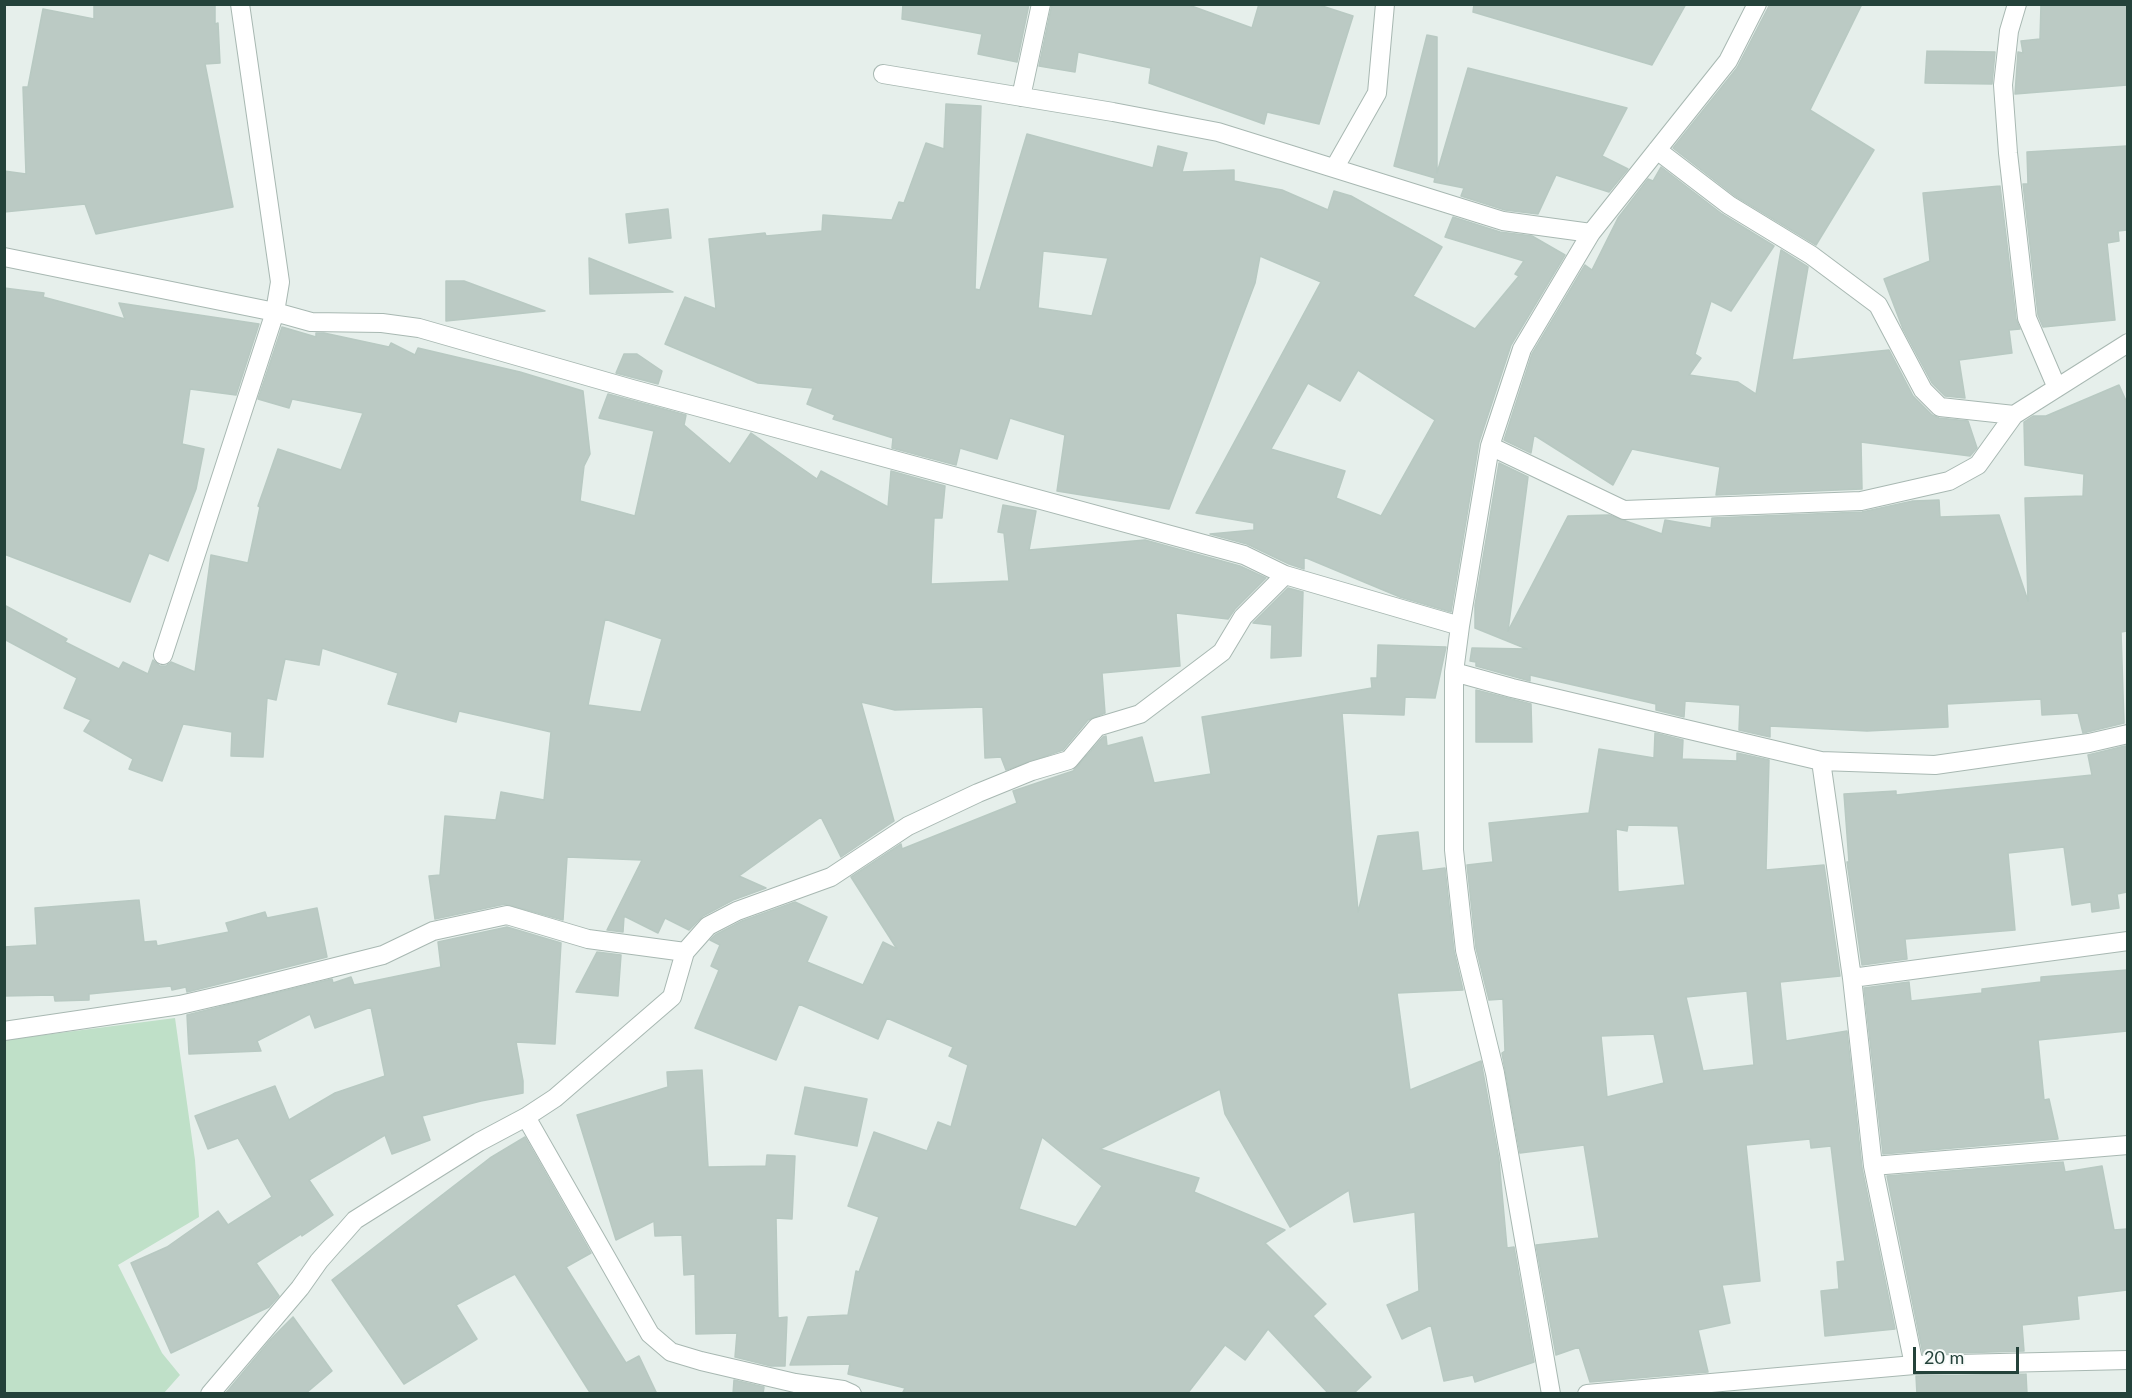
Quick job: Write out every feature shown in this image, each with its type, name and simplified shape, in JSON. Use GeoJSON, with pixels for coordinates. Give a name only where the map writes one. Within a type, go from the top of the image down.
{"type":"FeatureCollection","features":[{"type":"Feature","properties":{"kind":"street"},"geometry":{"type":"LineString","coordinates":[[163,655],[275,312],[280,282],[240,4]]}},
{"type":"Feature","properties":{"kind":"street"},"geometry":{"type":"LineString","coordinates":[[1021,97],[1041,4]]}},
{"type":"Feature","properties":{"kind":"street"},"geometry":{"type":"LineString","coordinates":[[1335,167],[1377,93],[1385,4]]}},
{"type":"Feature","properties":{"kind":"street"},"geometry":{"type":"LineString","coordinates":[[1551,1394],[1495,1073],[1465,950],[1454,850],[1454,672],[1460,626],[1490,446],[1522,349],[1591,233],[1728,61],[1757,4]]}},
{"type":"Feature","properties":{"kind":"street"},"geometry":{"type":"LineString","coordinates":[[2017,4],[2009,31],[2003,85],[2008,153],[2027,318],[2057,388]]}},
{"type":"Feature","properties":{"kind":"street"},"geometry":{"type":"LineString","coordinates":[[883,74],[1218,132],[1503,220],[1591,233]]}},
{"type":"Feature","properties":{"kind":"street"},"geometry":{"type":"LineString","coordinates":[[1657,150],[1729,205],[1811,255],[1878,305],[1923,390],[1940,407],[2014,415]]}},
{"type":"Feature","properties":{"kind":"street"},"geometry":{"type":"LineString","coordinates":[[4,257],[275,312],[311,322],[382,323],[419,328],[1244,555],[1285,575],[1460,626]]}},
{"type":"Feature","properties":{"kind":"street"},"geometry":{"type":"LineString","coordinates":[[1490,446],[1624,510],[1861,501],[1948,481],[1978,465],[2014,415],[2127,343]]}},
{"type":"Feature","properties":{"kind":"street"},"geometry":{"type":"LineString","coordinates":[[210,1394],[300,1288],[319,1260],[355,1220],[479,1142],[526,1117],[555,1098],[672,997],[685,952],[708,926],[737,911],[831,877],[908,826],[1032,771],[1069,760],[1097,728],[1140,714],[1222,652],[1243,617],[1285,575]]}},
{"type":"Feature","properties":{"kind":"street"},"geometry":{"type":"LineString","coordinates":[[1454,672],[1512,688],[1821,761],[1935,765],[2089,743],[2127,734]]}},
{"type":"Feature","properties":{"kind":"street"},"geometry":{"type":"LineString","coordinates":[[1821,761],[1852,978],[1874,1166],[1914,1365]]}},
{"type":"Feature","properties":{"kind":"street"},"geometry":{"type":"LineString","coordinates":[[4,1031],[180,1005],[383,955],[433,931],[507,915],[588,939],[685,952]]}},
{"type":"Feature","properties":{"kind":"street"},"geometry":{"type":"LineString","coordinates":[[1852,978],[2127,941]]}},
{"type":"Feature","properties":{"kind":"street"},"geometry":{"type":"LineString","coordinates":[[526,1117],[650,1334],[671,1352],[795,1383],[843,1390],[852,1394]]}},
{"type":"Feature","properties":{"kind":"street"},"geometry":{"type":"LineString","coordinates":[[1874,1166],[2127,1145]]}},
{"type":"Feature","properties":{"kind":"street"},"geometry":{"type":"LineString","coordinates":[[1587,1394],[1752,1386],[1914,1365],[2127,1360]]}},
{"type":"Feature","properties":{"kind":"green space"},"geometry":{"type":"Polygon","coordinates":[[[175,1018],[195,1160],[199,1217],[118,1265],[162,1353],[180,1375],[164,1393],[5,1393],[5,1040],[175,1018]]]}},
{"type":"Feature","properties":{"kind":"building"},"geometry":{"type":"Polygon","coordinates":[[[94,4],[215,4],[220,63],[205,64],[233,207],[96,234],[85,204],[4,212],[4,171],[26,174],[23,87],[28,87],[43,9],[94,19],[94,4]]]}},
{"type":"Feature","properties":{"kind":"building"},"geometry":{"type":"Polygon","coordinates":[[[903,4],[1029,4],[1017,62],[978,54],[982,34],[902,19],[903,4]]]}},
{"type":"Feature","properties":{"kind":"building"},"geometry":{"type":"Polygon","coordinates":[[[1052,4],[1186,4],[1252,28],[1259,4],[1316,4],[1353,16],[1319,124],[1267,112],[1264,124],[1149,83],[1151,68],[1078,52],[1075,72],[1039,66],[1052,4]]]}},
{"type":"Feature","properties":{"kind":"building"},"geometry":{"type":"Polygon","coordinates":[[[1474,4],[1686,4],[1652,65],[1473,12],[1474,4]]]}},
{"type":"Feature","properties":{"kind":"building"},"geometry":{"type":"Polygon","coordinates":[[[1770,4],[1862,4],[1810,110],[1874,150],[1816,245],[1735,196],[1673,148],[1737,68],[1770,4]]]}},
{"type":"Feature","properties":{"kind":"building"},"geometry":{"type":"Polygon","coordinates":[[[2041,4],[2127,4],[2127,85],[2015,94],[2018,52],[2023,53],[2021,41],[2040,39],[2041,4]]]}},
{"type":"Feature","properties":{"kind":"building"},"geometry":{"type":"Polygon","coordinates":[[[1427,35],[1437,37],[1437,173],[1468,68],[1627,108],[1602,156],[1628,169],[1609,192],[1556,175],[1538,214],[1505,210],[1461,196],[1464,188],[1434,182],[1435,178],[1394,166],[1427,35]]]}},
{"type":"Feature","properties":{"kind":"building"},"geometry":{"type":"Polygon","coordinates":[[[1927,51],[1995,52],[1992,84],[1925,83],[1927,51]]]}},
{"type":"Feature","properties":{"kind":"building"},"geometry":{"type":"Polygon","coordinates":[[[946,104],[981,106],[975,289],[980,290],[1027,134],[1153,168],[1158,146],[1187,153],[1182,172],[1234,170],[1234,181],[1282,190],[1328,210],[1334,191],[1351,196],[1442,247],[1413,296],[1475,329],[1519,276],[1515,274],[1524,261],[1445,237],[1453,217],[1500,232],[1532,236],[1565,255],[1511,345],[1479,442],[1451,612],[1400,597],[1304,557],[1304,569],[1247,544],[1210,534],[1254,530],[1254,523],[1196,513],[1321,282],[1260,256],[1255,283],[1169,509],[1057,491],[1065,435],[1010,418],[997,459],[960,448],[956,465],[892,448],[893,438],[833,419],[835,415],[807,404],[813,388],[758,383],[665,344],[685,297],[716,309],[709,239],[765,233],[766,236],[822,231],[823,215],[892,220],[899,202],[904,203],[926,143],[944,149],[946,104]],[[1043,251],[1038,308],[1092,316],[1108,258],[1043,251]],[[1358,370],[1340,401],[1308,383],[1271,449],[1345,471],[1336,498],[1381,516],[1435,420],[1358,370]]]}},
{"type":"Feature","properties":{"kind":"building"},"geometry":{"type":"Polygon","coordinates":[[[2127,146],[2127,230],[2118,231],[2119,241],[2107,243],[2115,320],[2043,327],[2038,315],[2023,184],[2028,184],[2027,152],[2127,146]]]}},
{"type":"Feature","properties":{"kind":"building"},"geometry":{"type":"Polygon","coordinates":[[[1661,167],[1722,214],[1774,246],[1731,311],[1711,301],[1695,354],[1701,358],[1689,375],[1738,382],[1756,394],[1781,250],[1808,267],[1792,360],[1889,350],[1913,396],[1932,415],[1939,418],[1968,421],[1977,448],[1970,456],[1861,442],[1862,489],[1716,495],[1720,467],[1632,449],[1613,485],[1534,435],[1531,453],[1504,440],[1532,354],[1585,265],[1592,270],[1618,218],[1648,179],[1653,181],[1661,167]]]}},
{"type":"Feature","properties":{"kind":"building"},"geometry":{"type":"Polygon","coordinates":[[[2000,186],[2016,319],[2020,329],[2009,330],[2012,353],[1959,360],[1965,398],[1945,396],[1932,383],[1903,329],[1884,279],[1930,261],[1923,193],[2000,186]]]}},
{"type":"Feature","properties":{"kind":"building"},"geometry":{"type":"Polygon","coordinates":[[[668,209],[671,238],[629,243],[626,214],[668,209]]]}},
{"type":"Feature","properties":{"kind":"building"},"geometry":{"type":"Polygon","coordinates":[[[589,258],[673,292],[590,294],[589,258]]]}},
{"type":"Feature","properties":{"kind":"building"},"geometry":{"type":"Polygon","coordinates":[[[446,281],[464,281],[545,311],[446,321],[446,281]]]}},
{"type":"Feature","properties":{"kind":"building"},"geometry":{"type":"Polygon","coordinates":[[[4,288],[44,293],[43,297],[125,319],[119,303],[259,324],[236,395],[190,389],[182,444],[204,449],[196,489],[168,561],[149,553],[130,602],[4,554],[4,288]]]}},
{"type":"Feature","properties":{"kind":"building"},"geometry":{"type":"Polygon","coordinates":[[[282,327],[316,337],[316,333],[324,333],[389,347],[391,343],[415,355],[418,348],[520,372],[583,391],[590,454],[584,466],[580,501],[635,516],[654,431],[599,418],[608,394],[686,415],[684,425],[730,464],[751,433],[817,479],[821,471],[888,507],[891,471],[945,486],[942,518],[934,518],[931,584],[1009,581],[1004,533],[998,532],[1003,505],[1036,511],[1029,550],[1145,540],[1240,566],[1266,578],[1228,619],[1176,613],[1180,666],[1102,673],[1105,713],[1088,720],[1063,750],[1006,770],[1001,757],[985,758],[983,707],[895,710],[861,702],[894,821],[841,857],[821,817],[739,876],[766,888],[733,900],[703,916],[689,930],[665,918],[658,933],[624,916],[623,932],[607,930],[642,860],[567,857],[563,920],[505,904],[435,919],[429,876],[440,875],[445,816],[496,820],[501,792],[544,800],[551,732],[459,711],[456,722],[388,704],[398,673],[322,648],[319,665],[285,659],[276,700],[267,698],[263,757],[231,756],[232,732],[183,724],[162,781],[129,769],[133,759],[84,731],[91,720],[64,708],[77,678],[4,639],[4,605],[67,639],[65,642],[119,669],[123,662],[148,674],[153,660],[160,666],[166,666],[171,662],[195,672],[211,555],[248,563],[260,507],[258,506],[278,449],[341,470],[363,413],[292,399],[289,408],[258,399],[282,327]],[[605,619],[588,705],[641,712],[662,639],[605,619]]]}},
{"type":"Feature","properties":{"kind":"building"},"geometry":{"type":"Polygon","coordinates":[[[624,354],[637,354],[662,371],[658,384],[616,373],[624,354]]]}},
{"type":"Feature","properties":{"kind":"building"},"geometry":{"type":"Polygon","coordinates":[[[2119,385],[2127,403],[2127,631],[2121,632],[2124,723],[2083,733],[2078,713],[2042,715],[2041,699],[1947,704],[1948,727],[1867,731],[1770,726],[1770,737],[1739,730],[1740,705],[1685,701],[1684,717],[1656,710],[1656,704],[1530,675],[1530,681],[1476,666],[1476,662],[1470,661],[1472,648],[1527,649],[1475,628],[1475,605],[1499,463],[1528,477],[1508,631],[1568,516],[1609,515],[1662,534],[1665,520],[1711,528],[1712,518],[1862,512],[1913,501],[1939,500],[1940,517],[1999,515],[2028,601],[2025,498],[2083,496],[2084,474],[2025,465],[2024,422],[2033,416],[2046,416],[2119,385]]]}},
{"type":"Feature","properties":{"kind":"building"},"geometry":{"type":"Polygon","coordinates":[[[1288,588],[1303,592],[1301,656],[1271,658],[1272,625],[1253,623],[1288,588]]]}},
{"type":"Feature","properties":{"kind":"building"},"geometry":{"type":"Polygon","coordinates":[[[1378,645],[1446,647],[1435,698],[1405,697],[1404,715],[1342,713],[1358,912],[1378,836],[1418,832],[1422,871],[1445,868],[1454,951],[1463,990],[1397,993],[1410,1090],[1481,1061],[1499,1160],[1507,1248],[1514,1247],[1534,1362],[1475,1382],[1473,1375],[1444,1381],[1431,1325],[1402,1339],[1387,1305],[1419,1291],[1415,1212],[1354,1222],[1349,1190],[1290,1227],[1225,1114],[1220,1089],[1100,1149],[1199,1178],[1194,1192],[1285,1230],[1265,1243],[1326,1304],[1313,1316],[1371,1377],[1353,1394],[1329,1394],[1268,1329],[1245,1360],[1225,1345],[1187,1394],[902,1394],[905,1388],[848,1374],[850,1364],[790,1365],[808,1317],[848,1315],[856,1271],[859,1272],[879,1217],[848,1206],[874,1132],[927,1151],[938,1122],[951,1127],[968,1065],[949,1056],[953,1047],[887,1018],[878,1039],[799,1004],[776,1060],[695,1028],[719,970],[711,966],[720,945],[710,940],[742,921],[795,902],[827,917],[807,962],[863,985],[883,942],[897,949],[851,877],[901,844],[902,849],[1017,803],[1013,791],[1073,771],[1106,736],[1107,746],[1142,737],[1154,783],[1211,774],[1202,717],[1372,688],[1371,678],[1377,678],[1378,645]],[[1042,1137],[1019,1209],[1076,1227],[1102,1186],[1042,1137]]]}},
{"type":"Feature","properties":{"kind":"building"},"geometry":{"type":"Polygon","coordinates":[[[1476,690],[1531,704],[1532,742],[1476,742],[1476,690]]]}},
{"type":"Feature","properties":{"kind":"building"},"geometry":{"type":"Polygon","coordinates":[[[1655,733],[1683,740],[1682,759],[1737,761],[1737,753],[1769,760],[1766,870],[1824,865],[1840,976],[1780,982],[1786,1041],[1847,1031],[1862,1168],[1895,1329],[1825,1336],[1821,1291],[1839,1289],[1837,1262],[1845,1261],[1831,1146],[1811,1148],[1810,1139],[1746,1145],[1760,1281],[1722,1285],[1730,1323],[1698,1330],[1708,1372],[1590,1382],[1579,1347],[1556,1355],[1536,1245],[1599,1238],[1584,1145],[1520,1153],[1502,1053],[1505,1051],[1503,999],[1489,1000],[1476,948],[1467,865],[1493,862],[1489,823],[1589,813],[1599,749],[1654,758],[1655,733]],[[1628,825],[1627,831],[1616,829],[1618,892],[1685,885],[1678,826],[1628,825]],[[1747,991],[1686,997],[1703,1071],[1754,1065],[1747,991]],[[1654,1034],[1601,1036],[1607,1097],[1664,1083],[1654,1034]]]}},
{"type":"Feature","properties":{"kind":"building"},"geometry":{"type":"Polygon","coordinates":[[[2127,747],[2127,892],[2117,894],[2119,908],[2092,912],[2091,902],[2072,905],[2064,847],[2008,853],[2015,930],[1905,939],[1907,959],[1862,965],[1847,862],[1849,862],[1844,794],[1896,791],[1896,795],[2092,775],[2088,755],[2127,747]]]}},
{"type":"Feature","properties":{"kind":"building"},"geometry":{"type":"Polygon","coordinates":[[[139,900],[144,942],[156,941],[157,946],[229,932],[226,923],[265,912],[267,918],[317,908],[327,957],[187,992],[186,987],[172,990],[171,986],[89,994],[89,1000],[55,1001],[54,995],[4,996],[4,947],[37,945],[35,908],[139,900]]]}},
{"type":"Feature","properties":{"kind":"building"},"geometry":{"type":"Polygon","coordinates":[[[507,927],[561,943],[555,1044],[516,1042],[523,1093],[422,1116],[430,1140],[392,1154],[385,1135],[309,1180],[333,1215],[256,1263],[279,1296],[269,1307],[171,1353],[131,1263],[167,1247],[218,1211],[228,1225],[272,1197],[238,1138],[208,1149],[195,1116],[275,1086],[289,1120],[335,1093],[385,1076],[371,1007],[315,1028],[310,1014],[257,1041],[261,1051],[189,1054],[187,1015],[332,979],[333,983],[351,977],[354,985],[441,967],[438,942],[507,927]]]}},
{"type":"Feature","properties":{"kind":"building"},"geometry":{"type":"Polygon","coordinates":[[[597,952],[621,955],[618,996],[576,992],[597,952]]]}},
{"type":"Feature","properties":{"kind":"building"},"geometry":{"type":"Polygon","coordinates":[[[2127,970],[2127,1031],[2038,1040],[2044,1100],[2049,1099],[2058,1139],[1883,1154],[1864,988],[1909,982],[1911,1001],[1982,993],[1982,989],[2041,982],[2041,977],[2127,970]]]}},
{"type":"Feature","properties":{"kind":"building"},"geometry":{"type":"Polygon","coordinates":[[[702,1070],[708,1167],[766,1166],[767,1155],[795,1156],[792,1219],[776,1218],[778,1318],[787,1317],[785,1366],[771,1366],[735,1357],[737,1333],[696,1334],[695,1274],[684,1275],[682,1235],[655,1236],[654,1221],[616,1240],[577,1115],[668,1087],[667,1072],[702,1070]]]}},
{"type":"Feature","properties":{"kind":"building"},"geometry":{"type":"Polygon","coordinates":[[[805,1087],[867,1099],[857,1146],[795,1134],[805,1087]]]}},
{"type":"Feature","properties":{"kind":"building"},"geometry":{"type":"Polygon","coordinates":[[[525,1137],[591,1253],[566,1267],[626,1363],[639,1356],[657,1394],[591,1394],[515,1274],[456,1305],[477,1339],[404,1384],[332,1280],[490,1158],[525,1137]]]}},
{"type":"Feature","properties":{"kind":"building"},"geometry":{"type":"Polygon","coordinates":[[[2063,1162],[2065,1172],[2102,1166],[2114,1230],[2127,1229],[2127,1290],[2077,1296],[2079,1319],[2022,1325],[2024,1351],[1923,1354],[1887,1176],[2063,1162]]]}},
{"type":"Feature","properties":{"kind":"building"},"geometry":{"type":"Polygon","coordinates":[[[293,1317],[332,1371],[305,1394],[225,1394],[271,1339],[293,1317]]]}},
{"type":"Feature","properties":{"kind":"building"},"geometry":{"type":"Polygon","coordinates":[[[2026,1374],[2027,1394],[1917,1394],[1916,1376],[2026,1374]]]}},
{"type":"Feature","properties":{"kind":"building"},"geometry":{"type":"Polygon","coordinates":[[[734,1380],[764,1387],[763,1394],[733,1394],[734,1380]]]}}]}
